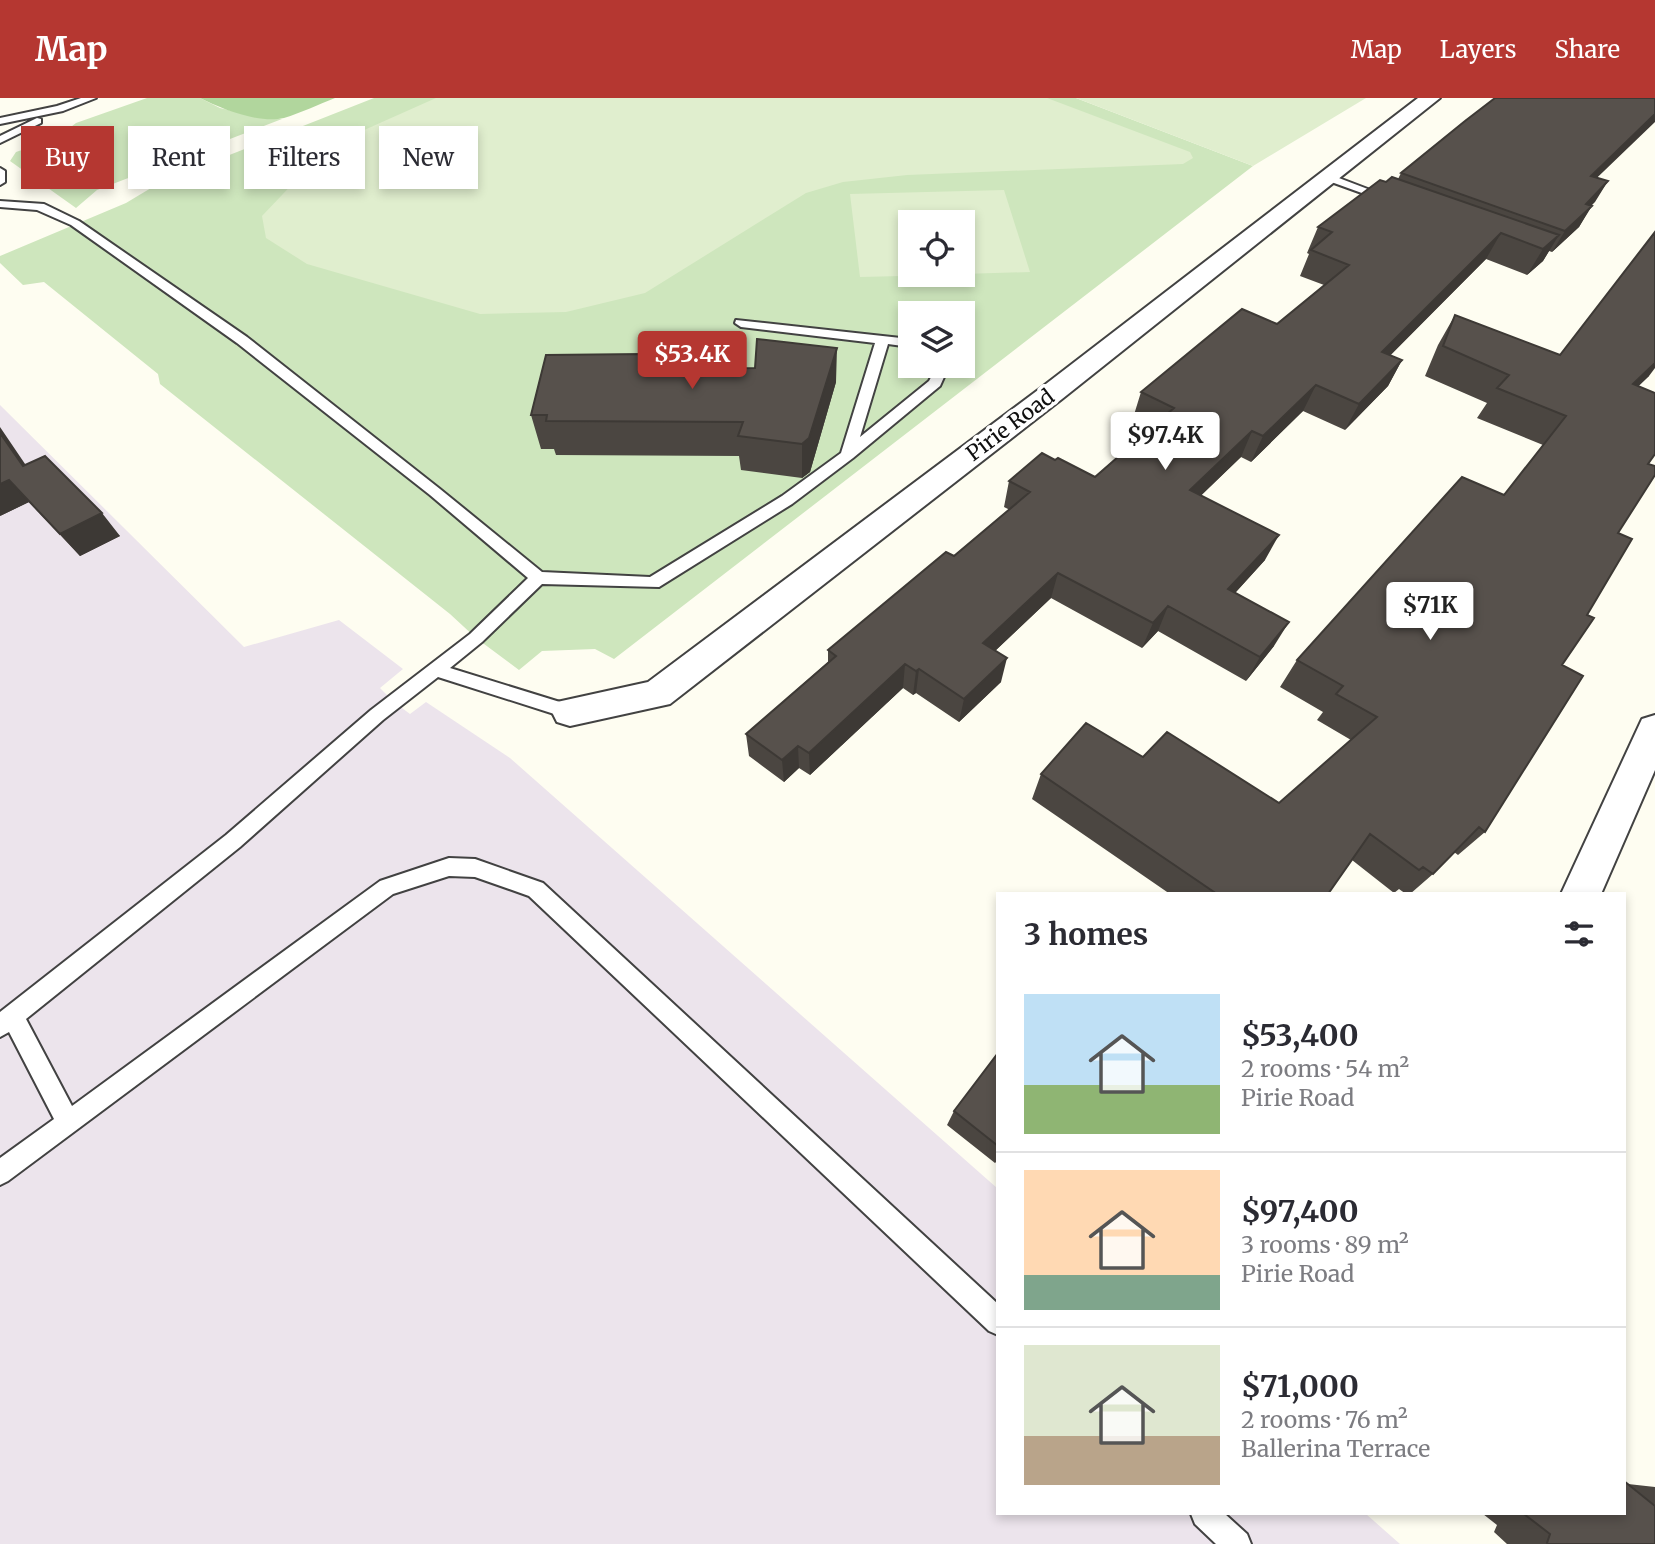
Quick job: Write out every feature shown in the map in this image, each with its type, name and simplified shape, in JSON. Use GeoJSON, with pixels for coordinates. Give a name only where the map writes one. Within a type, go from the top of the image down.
{"type":"FeatureCollection","features":[{"type":"Feature","properties":{"kind":"street","name":"Pirie Road"},"geometry":{"type":"LineString","coordinates":[[570,712],[658,694],[1052,393],[1430,98]]}},
{"type":"Feature","properties":{"kind":"street"},"geometry":{"type":"LineString","coordinates":[[1582,892],[1655,729]]}},
{"type":"Feature","properties":{"kind":"lane"},"geometry":{"type":"LineString","coordinates":[[0,121],[59,109],[91,98]]}},
{"type":"Feature","properties":{"kind":"lane"},"geometry":{"type":"LineString","coordinates":[[0,140],[59,109]]}},
{"type":"Feature","properties":{"kind":"lane"},"geometry":{"type":"LineString","coordinates":[[0,171],[0,183]]}},
{"type":"Feature","properties":{"kind":"lane"},"geometry":{"type":"LineString","coordinates":[[1327,177],[1405,205]]}},
{"type":"Feature","properties":{"kind":"lane"},"geometry":{"type":"LineString","coordinates":[[0,204],[34,204],[50,208],[70,220],[242,340],[435,492],[538,578],[653,583],[786,500],[848,455],[935,383],[937,378]]}},
{"type":"Feature","properties":{"kind":"lane"},"geometry":{"type":"LineString","coordinates":[[741,323],[898,342]]}},
{"type":"Feature","properties":{"kind":"lane"},"geometry":{"type":"LineString","coordinates":[[848,455],[882,341]]}},
{"type":"Feature","properties":{"kind":"lane"},"geometry":{"type":"LineString","coordinates":[[68,1122],[6,1021],[233,841],[433,669],[476,638],[538,578]]}},
{"type":"Feature","properties":{"kind":"lane"},"geometry":{"type":"LineString","coordinates":[[433,669],[570,712]]}},
{"type":"Feature","properties":{"kind":"lane"},"geometry":{"type":"LineString","coordinates":[[0,1173],[387,887],[449,867],[475,868],[536,889],[996,1320]]}},
{"type":"Feature","properties":{"kind":"lane"},"geometry":{"type":"LineString","coordinates":[[1206,1515],[1237,1544]]}},
{"type":"Feature","properties":{"kind":"shaded area"},"geometry":{"type":"Polygon","coordinates":[[[0,405],[244,647],[339,620],[403,669],[380,688],[394,702],[410,714],[426,702],[510,758],[996,1187],[996,1515],[1367,1515],[1400,1544],[0,1544],[0,405]]]}},
{"type":"Feature","properties":{"kind":"green space"},"geometry":{"type":"Polygon","coordinates":[[[147,98],[200,98],[220,108],[258,117],[282,119],[264,126],[244,126],[244,134],[230,139],[230,126],[128,126],[128,178],[114,183],[114,126],[72,126],[147,98]]]}},
{"type":"Feature","properties":{"kind":"green space"},"geometry":{"type":"Polygon","coordinates":[[[200,98],[335,98],[284,118],[263,119],[219,107],[200,98]]]}},
{"type":"Feature","properties":{"kind":"green space"},"geometry":{"type":"Polygon","coordinates":[[[374,98],[1076,98],[1253,166],[614,659],[595,649],[542,651],[519,670],[160,384],[158,374],[44,282],[23,285],[0,263],[0,256],[126,203],[149,189],[230,189],[230,155],[244,149],[244,189],[365,189],[365,126],[303,126],[374,98]]]}},
{"type":"Feature","properties":{"kind":"green space"},"geometry":{"type":"Polygon","coordinates":[[[436,98],[1047,98],[1190,152],[1193,158],[1183,164],[907,175],[843,182],[806,193],[645,293],[566,312],[480,314],[307,264],[266,238],[262,216],[288,189],[365,189],[365,130],[436,98]]]}},
{"type":"Feature","properties":{"kind":"green space"},"geometry":{"type":"Polygon","coordinates":[[[1076,98],[1366,98],[1253,166],[1076,98]]]}},
{"type":"Feature","properties":{"kind":"green space"},"geometry":{"type":"Polygon","coordinates":[[[21,150],[21,169],[10,161],[16,152],[21,150]]]}},
{"type":"Feature","properties":{"kind":"green space"},"geometry":{"type":"Polygon","coordinates":[[[49,189],[100,189],[76,208],[49,189]]]}},
{"type":"Feature","properties":{"kind":"green space"},"geometry":{"type":"Polygon","coordinates":[[[1004,190],[1030,272],[975,274],[975,210],[898,210],[898,276],[860,277],[850,194],[1004,190]]]}},
{"type":"Feature","properties":{"kind":"building"},"geometry":{"type":"Polygon","coordinates":[[[1495,98],[1655,98],[1655,114],[1591,176],[1608,181],[1586,204],[1592,206],[1565,231],[1401,173],[1495,98]]]}},
{"type":"Feature","properties":{"kind":"building"},"geometry":{"type":"Polygon","coordinates":[[[1392,177],[1559,235],[1543,249],[1501,233],[1382,352],[1402,360],[1359,404],[1316,385],[1263,436],[1252,431],[1190,490],[1279,535],[1228,589],[1289,622],[1260,657],[1168,606],[1153,623],[1058,573],[983,643],[1007,658],[964,699],[919,669],[916,671],[905,664],[809,753],[798,746],[782,760],[746,734],[836,656],[828,650],[946,552],[954,556],[1030,492],[1009,481],[1042,453],[1095,477],[1174,408],[1141,392],[1242,309],[1277,324],[1349,265],[1311,250],[1332,232],[1318,227],[1380,180],[1386,182],[1392,177]]]}},
{"type":"Feature","properties":{"kind":"building"},"geometry":{"type":"Polygon","coordinates":[[[1655,232],[1655,363],[1633,384],[1655,393],[1655,454],[1648,464],[1655,466],[1655,475],[1618,533],[1632,539],[1587,615],[1594,618],[1562,665],[1583,676],[1485,832],[1479,827],[1433,874],[1423,867],[1419,870],[1370,834],[1329,892],[1214,892],[1041,774],[1086,723],[1143,757],[1167,732],[1279,803],[1377,717],[1336,694],[1343,686],[1297,660],[1462,477],[1504,495],[1566,416],[1497,388],[1509,375],[1443,346],[1455,315],[1560,355],[1655,232]]]}},
{"type":"Feature","properties":{"kind":"building"},"geometry":{"type":"Polygon","coordinates":[[[757,339],[837,348],[809,438],[802,444],[738,436],[743,422],[546,421],[547,415],[531,415],[546,355],[643,354],[640,370],[755,368],[757,339]]]}},
{"type":"Feature","properties":{"kind":"building"},"geometry":{"type":"Polygon","coordinates":[[[0,433],[23,466],[45,456],[102,513],[60,534],[9,480],[0,484],[0,433]]]}},
{"type":"Feature","properties":{"kind":"building"},"geometry":{"type":"Polygon","coordinates":[[[996,1056],[996,1144],[954,1111],[996,1056]]]}},
{"type":"Feature","properties":{"kind":"building"},"geometry":{"type":"Polygon","coordinates":[[[1626,1483],[1655,1506],[1655,1544],[1548,1544],[1550,1534],[1525,1515],[1626,1515],[1626,1483]]]}}]}
